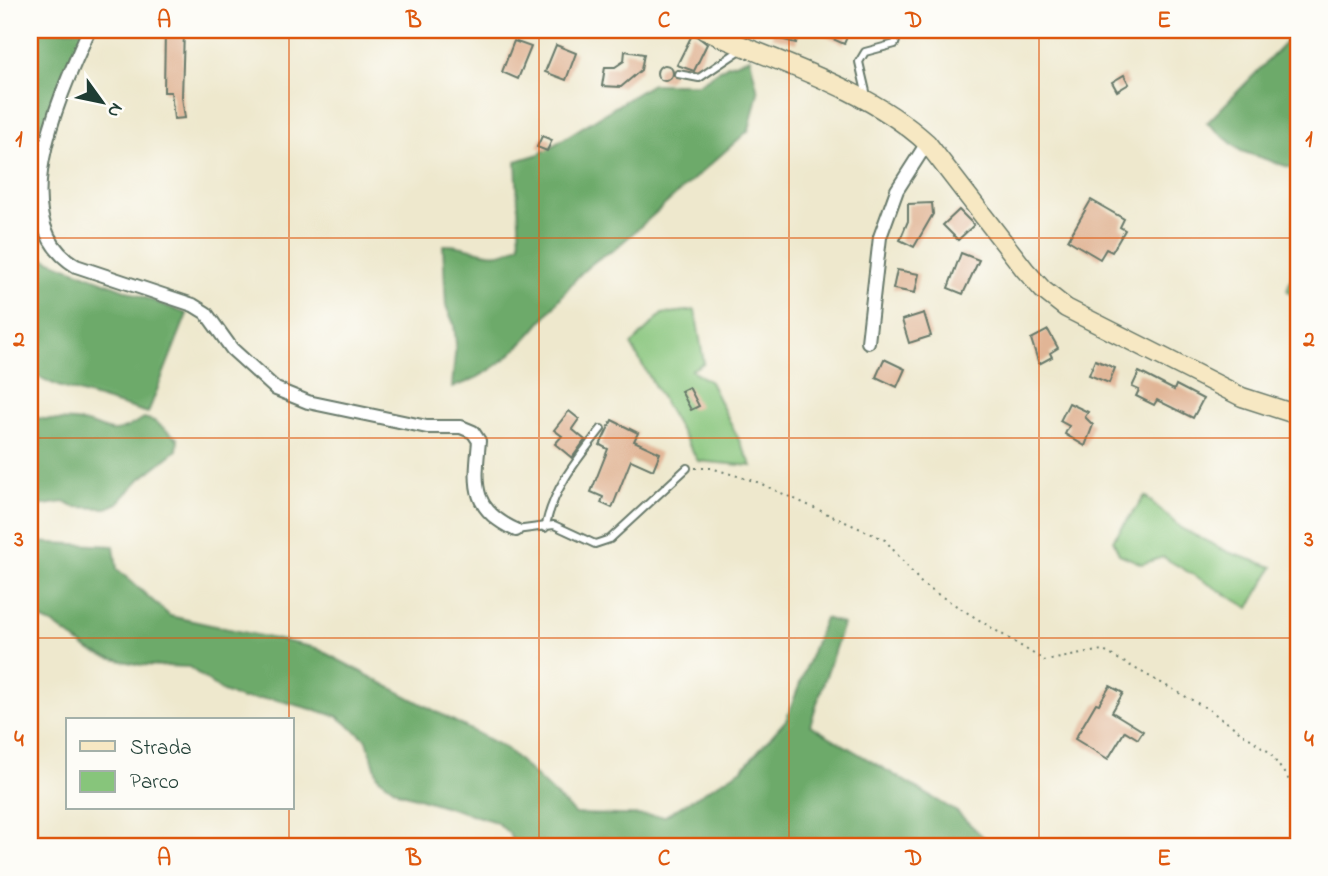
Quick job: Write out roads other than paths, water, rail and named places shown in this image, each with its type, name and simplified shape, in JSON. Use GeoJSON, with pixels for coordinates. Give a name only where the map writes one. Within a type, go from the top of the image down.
{"type":"FeatureCollection","features":[{"type":"Feature","properties":{"kind":"street"},"geometry":{"type":"LineString","coordinates":[[89,30],[50,123],[37,166],[34,194],[40,220],[58,256],[76,266],[193,305],[206,313],[232,349],[276,389],[308,402],[428,427],[461,427],[473,432],[479,441],[475,482],[479,501],[501,523],[516,530]]}},
{"type":"Feature","properties":{"kind":"street"},"geometry":{"type":"LineString","coordinates":[[704,30],[867,102],[909,127],[928,143],[1025,271],[1066,308],[1242,397],[1298,415]]}},
{"type":"Feature","properties":{"kind":"street"},"geometry":{"type":"LineString","coordinates":[[868,342],[880,237],[897,190],[928,143]]}},
{"type":"Feature","properties":{"kind":"lane"},"geometry":{"type":"LineString","coordinates":[[867,102],[867,87],[859,72],[859,62],[865,52],[895,44],[898,34],[895,30]]}},
{"type":"Feature","properties":{"kind":"lane"},"geometry":{"type":"LineString","coordinates":[[678,74],[686,78],[699,78],[744,48]]}},
{"type":"Feature","properties":{"kind":"lane"},"geometry":{"type":"LineString","coordinates":[[545,528],[549,508],[566,471],[601,429]]}},
{"type":"Feature","properties":{"kind":"lane"},"geometry":{"type":"LineString","coordinates":[[516,530],[554,525],[595,544],[610,539],[687,468]]}}]}
